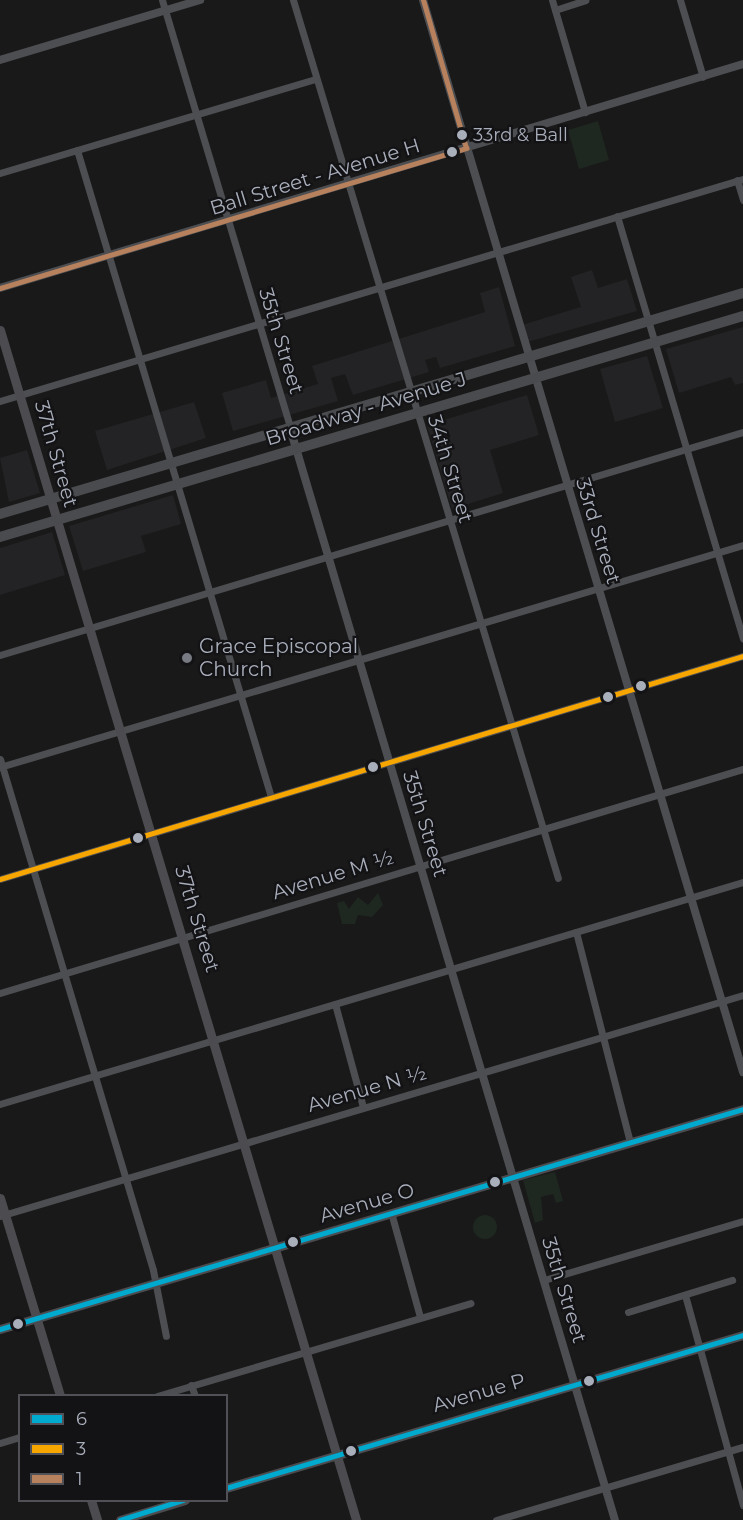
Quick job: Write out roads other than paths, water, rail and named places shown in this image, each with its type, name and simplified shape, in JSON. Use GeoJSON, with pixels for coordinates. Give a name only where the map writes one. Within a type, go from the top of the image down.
{"type":"FeatureCollection","features":[{"type":"Feature","properties":{"kind":"main road","name":"Broadway - Avenue J"},"geometry":{"type":"LineString","coordinates":[[0,514],[743,293]]}},
{"type":"Feature","properties":{"kind":"main road","name":"Broadway - Avenue J"},"geometry":{"type":"LineString","coordinates":[[0,537],[743,316]]}},
{"type":"Feature","properties":{"kind":"main road","name":"37th Street"},"geometry":{"type":"LineString","coordinates":[[0,330],[356,1520]]}},
{"type":"Feature","properties":{"kind":"main road","name":"Avenue O"},"geometry":{"type":"LineString","coordinates":[[0,1329],[156,1282],[392,1216],[743,1108]]}},
{"type":"Feature","properties":{"kind":"main road"},"geometry":{"type":"LineString","coordinates":[[0,1198],[2,1215],[60,1394]]}},
{"type":"Feature","properties":{"kind":"main road","name":"Avenue P"},"geometry":{"type":"LineString","coordinates":[[228,1487],[743,1335]]}},
{"type":"Feature","properties":{"kind":"main road"},"geometry":{"type":"LineString","coordinates":[[92,1502],[97,1520]]}},
{"type":"Feature","properties":{"kind":"main road"},"geometry":{"type":"LineString","coordinates":[[120,1520],[178,1502]]}},
{"type":"Feature","properties":{"kind":"street","name":"35th Street"},"geometry":{"type":"LineString","coordinates":[[162,0],[615,1520]]}},
{"type":"Feature","properties":{"kind":"street"},"geometry":{"type":"LineString","coordinates":[[0,60],[200,0]]}},
{"type":"Feature","properties":{"kind":"street","name":"34th Street"},"geometry":{"type":"LineString","coordinates":[[293,0],[509,725],[558,878]]}},
{"type":"Feature","properties":{"kind":"street","name":"33rd Street"},"geometry":{"type":"LineString","coordinates":[[423,0],[743,1072]]}},
{"type":"Feature","properties":{"kind":"street"},"geometry":{"type":"LineString","coordinates":[[552,0],[585,112]]}},
{"type":"Feature","properties":{"kind":"street"},"geometry":{"type":"LineString","coordinates":[[555,10],[585,0]]}},
{"type":"Feature","properties":{"kind":"street"},"geometry":{"type":"LineString","coordinates":[[680,0],[703,77]]}},
{"type":"Feature","properties":{"kind":"street","name":"Ball Street - Avenue H"},"geometry":{"type":"LineString","coordinates":[[0,288],[743,64]]}},
{"type":"Feature","properties":{"kind":"street"},"geometry":{"type":"LineString","coordinates":[[0,173],[315,79]]}},
{"type":"Feature","properties":{"kind":"street"},"geometry":{"type":"LineString","coordinates":[[77,150],[242,693],[271,798]]}},
{"type":"Feature","properties":{"kind":"street"},"geometry":{"type":"LineString","coordinates":[[0,401],[740,180],[743,200]]}},
{"type":"Feature","properties":{"kind":"street"},"geometry":{"type":"LineString","coordinates":[[617,216],[743,639]]}},
{"type":"Feature","properties":{"kind":"street"},"geometry":{"type":"LineString","coordinates":[[0,655],[743,432]]}},
{"type":"Feature","properties":{"kind":"street"},"geometry":{"type":"LineString","coordinates":[[166,1335],[156,1282],[1,764],[743,545]]}},
{"type":"Feature","properties":{"kind":"street"},"geometry":{"type":"LineString","coordinates":[[0,879],[743,656]]}},
{"type":"Feature","properties":{"kind":"street","name":"Avenue M ½"},"geometry":{"type":"LineString","coordinates":[[0,993],[420,866],[540,827],[743,769]]}},
{"type":"Feature","properties":{"kind":"street"},"geometry":{"type":"LineString","coordinates":[[0,1104],[743,882]]}},
{"type":"Feature","properties":{"kind":"street"},"geometry":{"type":"LineString","coordinates":[[576,932],[630,1142]]}},
{"type":"Feature","properties":{"kind":"street","name":"Avenue N ½"},"geometry":{"type":"LineString","coordinates":[[2,1215],[743,995]]}},
{"type":"Feature","properties":{"kind":"street"},"geometry":{"type":"LineString","coordinates":[[335,1004],[363,1107]]}},
{"type":"Feature","properties":{"kind":"street"},"geometry":{"type":"LineString","coordinates":[[392,1216],[420,1317]]}},
{"type":"Feature","properties":{"kind":"street"},"geometry":{"type":"LineString","coordinates":[[544,1280],[743,1221]]}},
{"type":"Feature","properties":{"kind":"street"},"geometry":{"type":"LineString","coordinates":[[628,1312],[732,1280]]}},
{"type":"Feature","properties":{"kind":"street"},"geometry":{"type":"LineString","coordinates":[[685,1294],[743,1505]]}},
{"type":"Feature","properties":{"kind":"street"},"geometry":{"type":"LineString","coordinates":[[160,1394],[471,1303]]}},
{"type":"Feature","properties":{"kind":"street"},"geometry":{"type":"LineString","coordinates":[[191,1385],[195,1394]]}},
{"type":"Feature","properties":{"kind":"street"},"geometry":{"type":"LineString","coordinates":[[0,1443],[18,1438]]}},
{"type":"Feature","properties":{"kind":"street"},"geometry":{"type":"LineString","coordinates":[[496,1520],[743,1447]]}},
{"type":"Feature","properties":{"kind":"place","name":"33rd & Ball"},"geometry":{"type":"Point","coordinates":[462,135]}},
{"type":"Feature","properties":{"kind":"place","name":"Grace Episcopal Church"},"geometry":{"type":"Point","coordinates":[187,658]}}]}
